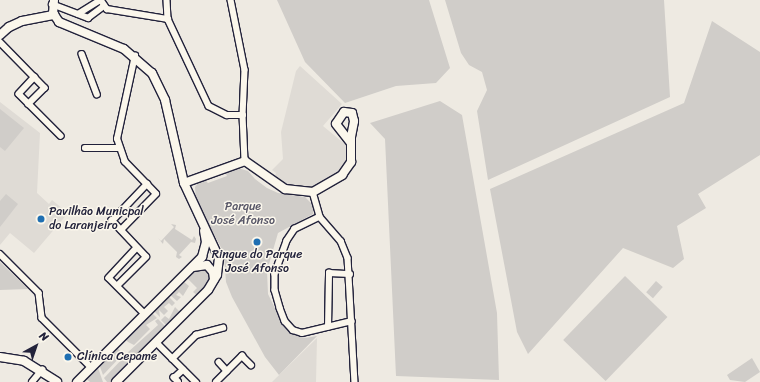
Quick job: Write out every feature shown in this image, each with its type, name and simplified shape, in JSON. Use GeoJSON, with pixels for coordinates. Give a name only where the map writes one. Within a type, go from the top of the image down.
{"type":"FeatureCollection","features":[{"type":"Feature","properties":{"kind":"main road"},"geometry":{"type":"LineString","coordinates":[[0,28],[17,17],[53,7]]}},
{"type":"Feature","properties":{"kind":"main road"},"geometry":{"type":"LineString","coordinates":[[0,35],[9,27],[53,7]]}},
{"type":"Feature","properties":{"kind":"main road"},"geometry":{"type":"LineString","coordinates":[[53,7],[63,24],[115,44],[135,56],[152,73],[162,92],[184,183],[203,227],[217,250],[217,275],[213,284],[116,382]]}},
{"type":"Feature","properties":{"kind":"main road"},"geometry":{"type":"LineString","coordinates":[[184,183],[245,161],[285,189],[313,192],[348,169],[352,162],[351,143]]}},
{"type":"Feature","properties":{"kind":"main road"},"geometry":{"type":"LineString","coordinates":[[78,382],[91,367],[193,267],[205,251],[206,242],[203,227]]}},
{"type":"Feature","properties":{"kind":"main road"},"geometry":{"type":"LineString","coordinates":[[193,267],[203,264],[210,268],[214,276],[213,284]]}},
{"type":"Feature","properties":{"kind":"main road"},"geometry":{"type":"LineString","coordinates":[[0,357],[24,361],[42,370],[54,381]]}},
{"type":"Feature","properties":{"kind":"street"},"geometry":{"type":"LineString","coordinates":[[78,14],[101,0],[107,9],[127,14],[168,19]]}},
{"type":"Feature","properties":{"kind":"street"},"geometry":{"type":"LineString","coordinates":[[167,0],[168,19],[209,106],[227,115],[242,115]]}},
{"type":"Feature","properties":{"kind":"street"},"geometry":{"type":"LineString","coordinates":[[231,0],[245,70],[242,115],[245,161]]}},
{"type":"Feature","properties":{"kind":"street"},"geometry":{"type":"LineString","coordinates":[[53,7],[88,18],[104,6]]}},
{"type":"Feature","properties":{"kind":"street"},"geometry":{"type":"LineString","coordinates":[[0,42],[45,88],[29,104]]}},
{"type":"Feature","properties":{"kind":"street"},"geometry":{"type":"LineString","coordinates":[[82,54],[97,94]]}},
{"type":"Feature","properties":{"kind":"street"},"geometry":{"type":"LineString","coordinates":[[122,230],[156,194],[126,162],[119,148],[117,129],[135,56]]}},
{"type":"Feature","properties":{"kind":"street"},"geometry":{"type":"LineString","coordinates":[[35,78],[19,94],[61,136]]}},
{"type":"Feature","properties":{"kind":"street"},"geometry":{"type":"LineString","coordinates":[[85,148],[119,148]]}},
{"type":"Feature","properties":{"kind":"street"},"geometry":{"type":"LineString","coordinates":[[117,286],[146,257],[112,221],[146,184]]}},
{"type":"Feature","properties":{"kind":"street"},"geometry":{"type":"LineString","coordinates":[[313,192],[320,217],[341,241],[348,258],[355,382]]}},
{"type":"Feature","properties":{"kind":"street"},"geometry":{"type":"LineString","coordinates":[[320,217],[295,229],[287,241],[275,274],[275,290],[285,321],[293,330],[302,333],[352,321]]}},
{"type":"Feature","properties":{"kind":"street"},"geometry":{"type":"LineString","coordinates":[[138,248],[109,278],[145,314]]}},
{"type":"Feature","properties":{"kind":"street"},"geometry":{"type":"LineString","coordinates":[[0,254],[38,293],[42,318],[91,367]]}},
{"type":"Feature","properties":{"kind":"street"},"geometry":{"type":"LineString","coordinates":[[328,327],[329,273],[350,274]]}},
{"type":"Feature","properties":{"kind":"street"},"geometry":{"type":"LineString","coordinates":[[172,359],[196,335],[223,328]]}},
{"type":"Feature","properties":{"kind":"street"},"geometry":{"type":"LineString","coordinates":[[156,342],[195,382]]}},
{"type":"Feature","properties":{"kind":"street"},"geometry":{"type":"LineString","coordinates":[[217,382],[242,356],[251,365]]}},
{"type":"Feature","properties":{"kind":"street"},"geometry":{"type":"LineString","coordinates":[[219,362],[227,371]]}},
{"type":"Feature","properties":{"kind":"street"},"geometry":{"type":"LineString","coordinates":[[32,382],[42,370]]}},
{"type":"Feature","properties":{"kind":"street"},"geometry":{"type":"LineString","coordinates":[[178,382],[174,378],[183,370]]}},
{"type":"Feature","properties":{"kind":"shaded area"},"geometry":{"type":"Polygon","coordinates":[[[300,66],[342,104],[323,126],[346,145],[348,152],[349,165],[313,187],[285,185],[274,179],[276,173],[272,170],[283,159],[281,132],[296,71],[300,66]]]}},
{"type":"Feature","properties":{"kind":"shaded area"},"geometry":{"type":"Polygon","coordinates":[[[0,102],[40,133],[37,193],[49,204],[52,200],[68,213],[34,253],[10,233],[0,245],[0,102]]]}},
{"type":"Feature","properties":{"kind":"shaded area"},"geometry":{"type":"Polygon","coordinates":[[[317,338],[316,382],[272,382],[317,338]]]}},
{"type":"Feature","properties":{"kind":"green space"},"geometry":{"type":"Polygon","coordinates":[[[277,0],[429,0],[450,68],[436,83],[396,86],[345,103],[305,62],[277,0]]]}},
{"type":"Feature","properties":{"kind":"green space"},"geometry":{"type":"Polygon","coordinates":[[[445,0],[664,0],[670,97],[488,180],[477,111],[487,90],[482,72],[469,65],[461,53],[445,0]]]}},
{"type":"Feature","properties":{"kind":"green space"},"geometry":{"type":"Polygon","coordinates":[[[712,21],[760,52],[760,155],[698,194],[706,208],[677,226],[684,259],[673,268],[623,248],[528,354],[517,332],[490,189],[684,103],[712,21]]]}},
{"type":"Feature","properties":{"kind":"green space"},"geometry":{"type":"Polygon","coordinates":[[[440,101],[462,115],[497,313],[499,380],[396,376],[385,139],[370,123],[440,101]]]}},
{"type":"Feature","properties":{"kind":"green space"},"geometry":{"type":"Polygon","coordinates":[[[0,109],[24,128],[5,151],[0,147],[0,109]]]}},
{"type":"Feature","properties":{"kind":"green space","name":"Parque José Afonso"},"geometry":{"type":"Polygon","coordinates":[[[238,168],[248,171],[255,179],[267,188],[278,193],[305,197],[314,206],[313,214],[278,233],[267,271],[268,294],[283,325],[292,334],[305,338],[317,336],[279,375],[265,357],[232,297],[226,282],[224,253],[196,201],[195,187],[198,183],[205,180],[208,183],[227,176],[225,172],[238,168]]]}},
{"type":"Feature","properties":{"kind":"green space"},"geometry":{"type":"Polygon","coordinates":[[[6,194],[18,204],[0,227],[0,201],[6,194]]]}},
{"type":"Feature","properties":{"kind":"green space"},"geometry":{"type":"Polygon","coordinates":[[[171,224],[176,225],[175,229],[192,240],[194,236],[196,239],[195,243],[191,242],[179,255],[182,257],[179,259],[176,257],[177,252],[164,239],[163,244],[158,238],[161,241],[174,227],[171,224]]]}},
{"type":"Feature","properties":{"kind":"green space"},"geometry":{"type":"Polygon","coordinates":[[[0,262],[28,289],[0,290],[0,262]]]}},
{"type":"Feature","properties":{"kind":"green space"},"geometry":{"type":"Polygon","coordinates":[[[206,267],[213,279],[198,296],[193,292],[197,288],[186,277],[196,269],[206,267]]]}},
{"type":"Feature","properties":{"kind":"green space"},"geometry":{"type":"Polygon","coordinates":[[[625,276],[667,317],[606,381],[563,340],[625,276]]]}},
{"type":"Feature","properties":{"kind":"green space"},"geometry":{"type":"Polygon","coordinates":[[[183,281],[189,286],[183,296],[179,292],[176,295],[181,297],[177,301],[169,294],[183,281]]]}},
{"type":"Feature","properties":{"kind":"green space"},"geometry":{"type":"Polygon","coordinates":[[[656,281],[663,287],[653,298],[646,292],[656,281]]]}},
{"type":"Feature","properties":{"kind":"green space"},"geometry":{"type":"Polygon","coordinates":[[[167,295],[175,303],[172,306],[169,303],[164,307],[168,311],[164,315],[159,310],[160,317],[153,310],[167,295]]]}},
{"type":"Feature","properties":{"kind":"green space"},"geometry":{"type":"Polygon","coordinates":[[[175,307],[181,313],[168,327],[161,320],[165,316],[169,319],[175,307]]]}},
{"type":"Feature","properties":{"kind":"green space"},"geometry":{"type":"Polygon","coordinates":[[[151,312],[157,318],[146,325],[150,329],[134,345],[128,342],[124,338],[151,312]]]}},
{"type":"Feature","properties":{"kind":"green space"},"geometry":{"type":"Polygon","coordinates":[[[158,319],[167,328],[133,360],[127,353],[158,325],[155,321],[158,319]]]}},
{"type":"Feature","properties":{"kind":"green space"},"geometry":{"type":"Polygon","coordinates":[[[116,346],[123,354],[103,375],[99,364],[116,346]]]}},
{"type":"Feature","properties":{"kind":"green space"},"geometry":{"type":"Polygon","coordinates":[[[126,355],[133,361],[112,382],[107,382],[104,378],[126,355]]]}},
{"type":"Feature","properties":{"kind":"green space"},"geometry":{"type":"Polygon","coordinates":[[[752,358],[760,372],[745,382],[730,380],[727,375],[752,358]]]}},
{"type":"Feature","properties":{"kind":"green space"},"geometry":{"type":"Polygon","coordinates":[[[97,365],[103,382],[90,382],[85,378],[97,365]]]}},
{"type":"Feature","properties":{"kind":"place","name":"Pavilhão Municpal do Laranjeiro"},"geometry":{"type":"Point","coordinates":[41,219]}},
{"type":"Feature","properties":{"kind":"place","name":"Ringue do Parque José Afonso"},"geometry":{"type":"Point","coordinates":[257,242]}},
{"type":"Feature","properties":{"kind":"place","name":"Clínica Cepame"},"geometry":{"type":"Point","coordinates":[68,357]}}]}
